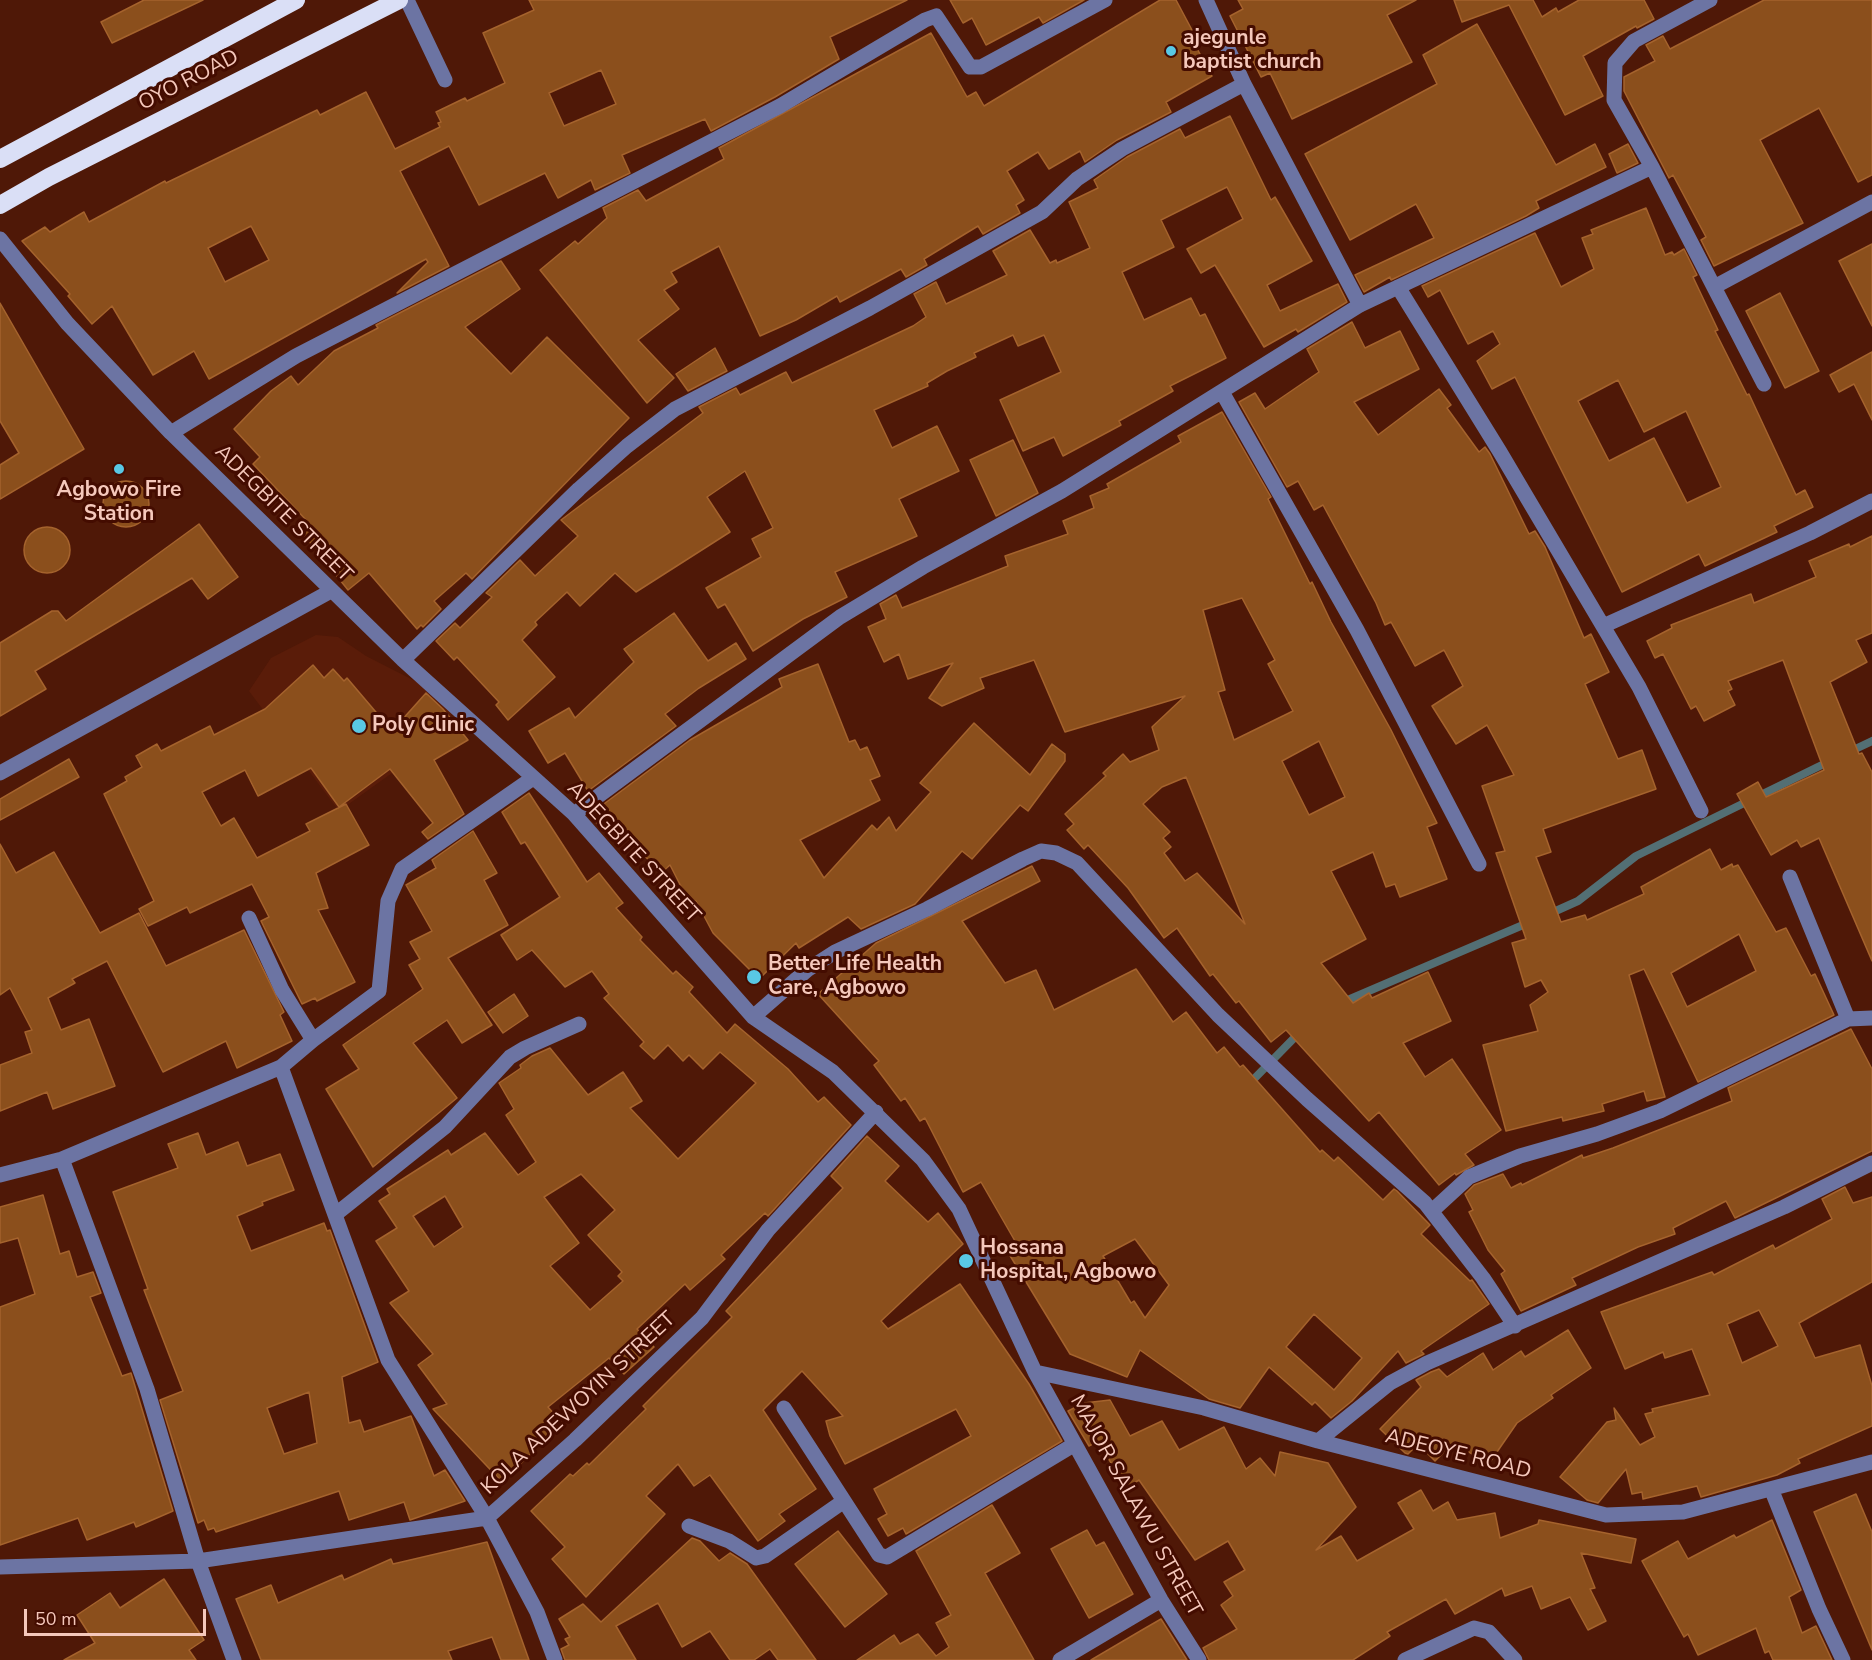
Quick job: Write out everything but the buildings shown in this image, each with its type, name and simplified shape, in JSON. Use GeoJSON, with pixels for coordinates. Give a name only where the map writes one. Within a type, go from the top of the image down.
{"type":"FeatureCollection","features":[{"type":"Feature","properties":{"kind":"highway","name":"OYO ROAD"},"geometry":{"type":"LineString","coordinates":[[0,159],[296,0]]}},
{"type":"Feature","properties":{"kind":"highway","name":"OYO ROAD"},"geometry":{"type":"LineString","coordinates":[[0,205],[48,177],[399,0]]}},
{"type":"Feature","properties":{"kind":"street"},"geometry":{"type":"LineString","coordinates":[[407,0],[445,80]]}},
{"type":"Feature","properties":{"kind":"street"},"geometry":{"type":"LineString","coordinates":[[171,433],[296,356],[780,106],[925,20],[936,16],[970,67],[981,67],[1105,0]]}},
{"type":"Feature","properties":{"kind":"street"},"geometry":{"type":"LineString","coordinates":[[1206,0],[1244,84],[1360,305]]}},
{"type":"Feature","properties":{"kind":"street"},"geometry":{"type":"LineString","coordinates":[[1710,0],[1634,41],[1615,63],[1614,100],[1652,167],[1764,384]]}},
{"type":"Feature","properties":{"kind":"street"},"geometry":{"type":"LineString","coordinates":[[403,660],[587,482],[627,446],[675,409],[870,308],[1042,212],[1077,179],[1122,149],[1244,84]]}},
{"type":"Feature","properties":{"kind":"street"},"geometry":{"type":"LineString","coordinates":[[574,814],[840,616],[923,567],[1062,491],[1360,305],[1652,167]]}},
{"type":"Feature","properties":{"kind":"street"},"geometry":{"type":"LineString","coordinates":[[1714,287],[1872,202]]}},
{"type":"Feature","properties":{"kind":"street","name":"ADEGBITE STREET"},"geometry":{"type":"LineString","coordinates":[[0,239],[68,322],[171,433],[403,660],[574,814],[753,1017],[833,1072],[923,1160],[959,1209],[1035,1372]]}},
{"type":"Feature","properties":{"kind":"street"},"geometry":{"type":"LineString","coordinates":[[1398,287],[1639,687],[1701,811]]}},
{"type":"Feature","properties":{"kind":"street"},"geometry":{"type":"LineString","coordinates":[[1222,392],[1358,630],[1479,864]]}},
{"type":"Feature","properties":{"kind":"street"},"geometry":{"type":"LineString","coordinates":[[1603,626],[1810,533],[1872,501]]}},
{"type":"Feature","properties":{"kind":"street"},"geometry":{"type":"LineString","coordinates":[[0,773],[331,591]]}},
{"type":"Feature","properties":{"kind":"street"},"geometry":{"type":"LineString","coordinates":[[0,1175],[62,1159],[281,1067],[379,991],[388,901],[402,869],[533,778]]}},
{"type":"Feature","properties":{"kind":"street"},"geometry":{"type":"LineString","coordinates":[[753,1017],[807,970],[835,952],[927,909],[1023,859],[1041,851],[1056,853],[1077,863],[1218,1015],[1307,1100],[1432,1210],[1483,1278],[1515,1326]]}},
{"type":"Feature","properties":{"kind":"street"},"geometry":{"type":"LineString","coordinates":[[1790,877],[1848,1019]]}},
{"type":"Feature","properties":{"kind":"street"},"geometry":{"type":"LineString","coordinates":[[249,918],[282,990],[313,1040]]}},
{"type":"Feature","properties":{"kind":"street"},"geometry":{"type":"LineString","coordinates":[[1432,1210],[1469,1177],[1520,1156],[1597,1134],[1660,1111],[1848,1019],[1872,1018]]}},
{"type":"Feature","properties":{"kind":"street"},"geometry":{"type":"LineString","coordinates":[[336,1214],[445,1127],[510,1057],[579,1024]]}},
{"type":"Feature","properties":{"kind":"street"},"geometry":{"type":"LineString","coordinates":[[281,1067],[388,1360],[487,1518],[537,1612],[555,1660]]}},
{"type":"Feature","properties":{"kind":"street","name":"KOLA ADEWOYIN STREET"},"geometry":{"type":"LineString","coordinates":[[0,1567],[198,1562],[487,1518],[575,1440],[702,1318],[768,1230],[876,1112]]}},
{"type":"Feature","properties":{"kind":"street"},"geometry":{"type":"LineString","coordinates":[[62,1159],[147,1389],[198,1562],[234,1660]]}},
{"type":"Feature","properties":{"kind":"street"},"geometry":{"type":"LineString","coordinates":[[1318,1441],[1390,1383],[1427,1363],[1784,1207],[1872,1163]]}},
{"type":"Feature","properties":{"kind":"street","name":"ADEOYE ROAD"},"geometry":{"type":"LineString","coordinates":[[1035,1372],[1204,1408],[1318,1441],[1606,1515],[1683,1512],[1772,1491],[1872,1462]]}},
{"type":"Feature","properties":{"kind":"street","name":"MAJOR SALAWU STREET"},"geometry":{"type":"LineString","coordinates":[[1035,1372],[1161,1600],[1199,1660]]}},
{"type":"Feature","properties":{"kind":"street"},"geometry":{"type":"LineString","coordinates":[[784,1408],[879,1556],[887,1557],[1075,1444]]}},
{"type":"Feature","properties":{"kind":"street"},"geometry":{"type":"LineString","coordinates":[[1772,1491],[1819,1610],[1843,1660]]}},
{"type":"Feature","properties":{"kind":"street"},"geometry":{"type":"LineString","coordinates":[[689,1526],[729,1541],[756,1558],[765,1556],[844,1501]]}},
{"type":"Feature","properties":{"kind":"street"},"geometry":{"type":"LineString","coordinates":[[1060,1660],[1161,1600]]}},
{"type":"Feature","properties":{"kind":"street"},"geometry":{"type":"LineString","coordinates":[[1405,1660],[1474,1628],[1489,1632],[1515,1660]]}},
{"type":"Feature","properties":{"kind":"shaded area","name":"Poly Clinic"},"geometry":{"type":"Polygon","coordinates":[[[316,635],[338,637],[366,656],[417,682],[453,713],[413,758],[339,811],[249,691],[271,658],[316,635]]]}},
{"type":"Feature","properties":{"kind":"waterway"},"geometry":{"type":"LineString","coordinates":[[1849,752],[1872,741]]}},
{"type":"Feature","properties":{"kind":"waterway"},"geometry":{"type":"LineString","coordinates":[[1549,914],[1578,901],[1636,856],[1830,761]]}},
{"type":"Feature","properties":{"kind":"waterway"},"geometry":{"type":"LineString","coordinates":[[1343,1002],[1530,922]]}},
{"type":"Feature","properties":{"kind":"waterway"},"geometry":{"type":"LineString","coordinates":[[1249,1084],[1299,1033]]}},
{"type":"Feature","properties":{"kind":"place","name":"ajegunle baptist church"},"geometry":{"type":"Point","coordinates":[1171,51]}},
{"type":"Feature","properties":{"kind":"place","name":"Agbowo Fire Station"},"geometry":{"type":"Point","coordinates":[119,469]}},
{"type":"Feature","properties":{"kind":"place","name":"Poly Clinic"},"geometry":{"type":"Point","coordinates":[359,726]}},
{"type":"Feature","properties":{"kind":"place","name":"Better Life Health Care, Agbowo"},"geometry":{"type":"Point","coordinates":[754,977]}},
{"type":"Feature","properties":{"kind":"place","name":"Hossana Hospital, Agbowo"},"geometry":{"type":"Point","coordinates":[966,1261]}}]}
